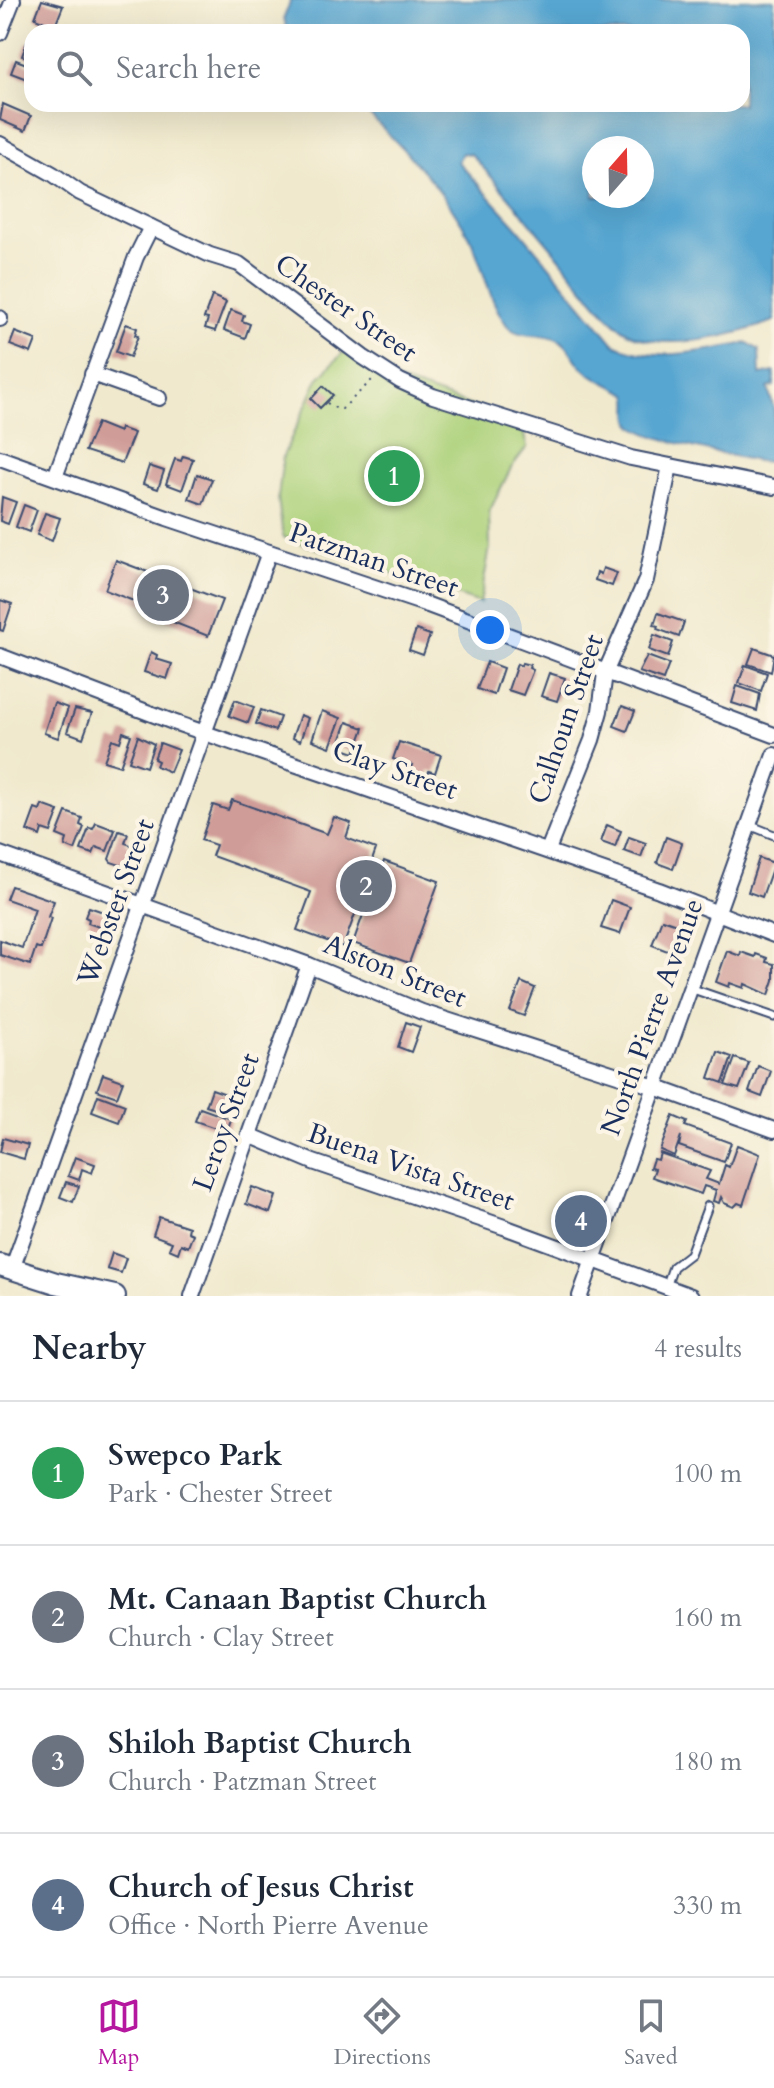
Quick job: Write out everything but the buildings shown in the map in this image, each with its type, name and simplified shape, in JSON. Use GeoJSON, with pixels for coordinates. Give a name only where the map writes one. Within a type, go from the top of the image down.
{"type":"FeatureCollection","features":[{"type":"Feature","properties":{"kind":"main road"},"geometry":{"type":"LineString","coordinates":[[6,1267],[53,1290],[115,1296]]}},
{"type":"Feature","properties":{"kind":"street"},"geometry":{"type":"LineString","coordinates":[[0,33],[13,0]]}},
{"type":"Feature","properties":{"kind":"street","name":"Chester Street"},"geometry":{"type":"LineString","coordinates":[[0,144],[80,193],[210,255],[246,268],[318,325],[383,370],[433,396],[631,458],[774,487]]}},
{"type":"Feature","properties":{"kind":"street"},"geometry":{"type":"LineString","coordinates":[[55,477],[136,257],[151,227]]}},
{"type":"Feature","properties":{"kind":"street"},"geometry":{"type":"LineString","coordinates":[[92,374],[159,398]]}},
{"type":"Feature","properties":{"kind":"street","name":"Patzman Street"},"geometry":{"type":"LineString","coordinates":[[0,458],[490,628],[774,735]]}},
{"type":"Feature","properties":{"kind":"street","name":"Calhoun Street"},"geometry":{"type":"LineString","coordinates":[[548,850],[592,740],[605,673],[646,580],[670,466]]}},
{"type":"Feature","properties":{"kind":"street","name":"Webster Street"},"geometry":{"type":"LineString","coordinates":[[6,1267],[269,552]]}},
{"type":"Feature","properties":{"kind":"street","name":"Clay Street"},"geometry":{"type":"LineString","coordinates":[[0,656],[659,890],[774,935]]}},
{"type":"Feature","properties":{"kind":"street","name":"North Pierre Avenue"},"geometry":{"type":"LineString","coordinates":[[580,1296],[774,755]]}},
{"type":"Feature","properties":{"kind":"street","name":"Alston Street"},"geometry":{"type":"LineString","coordinates":[[0,854],[309,965],[422,1012],[655,1087],[774,1130]]}},
{"type":"Feature","properties":{"kind":"street","name":"Leroy Street"},"geometry":{"type":"LineString","coordinates":[[192,1296],[309,965]]}},
{"type":"Feature","properties":{"kind":"street","name":"Buena Vista Street"},"geometry":{"type":"LineString","coordinates":[[249,1135],[313,1162],[504,1227],[691,1296]]}},
{"type":"Feature","properties":{"kind":"lane"},"geometry":{"type":"LineString","coordinates":[[749,825],[774,835]]}},
{"type":"Feature","properties":{"kind":"lane"},"geometry":{"type":"LineString","coordinates":[[690,988],[774,1017]]}},
{"type":"Feature","properties":{"kind":"lane"},"geometry":{"type":"LineString","coordinates":[[666,1287],[673,1267],[690,1254],[708,1206]]}},
{"type":"Feature","properties":{"kind":"path"},"geometry":{"type":"LineString","coordinates":[[327,403],[342,409],[383,370]]}},
{"type":"Feature","properties":{"kind":"green space"},"geometry":{"type":"Polygon","coordinates":[[[348,347],[400,381],[521,423],[527,447],[511,468],[489,512],[490,547],[480,603],[283,537],[278,498],[283,456],[318,379],[348,347]]]}},
{"type":"Feature","properties":{"kind":"water"},"geometry":{"type":"Polygon","coordinates":[[[291,0],[774,0],[774,321],[724,336],[686,342],[635,336],[602,310],[471,154],[462,153],[458,162],[517,227],[614,344],[629,350],[662,354],[697,352],[748,343],[759,350],[760,375],[774,372],[774,386],[768,388],[774,410],[774,462],[690,446],[639,430],[630,420],[628,394],[586,371],[561,341],[511,329],[495,304],[471,240],[460,221],[420,168],[367,112],[750,112],[750,24],[285,24],[284,17],[291,0]]]}},
{"type":"Feature","properties":{"kind":"place","name":"Swepco Park"},"geometry":{"type":"Point","coordinates":[394,476]}},
{"type":"Feature","properties":{"kind":"place","name":"Shiloh Baptist Church"},"geometry":{"type":"Point","coordinates":[163,595]}},
{"type":"Feature","properties":{"kind":"place","name":"Mt. Canaan Baptist Church"},"geometry":{"type":"Point","coordinates":[366,886]}},
{"type":"Feature","properties":{"kind":"place","name":"Church of Jesus Christ"},"geometry":{"type":"Point","coordinates":[581,1221]}}]}
